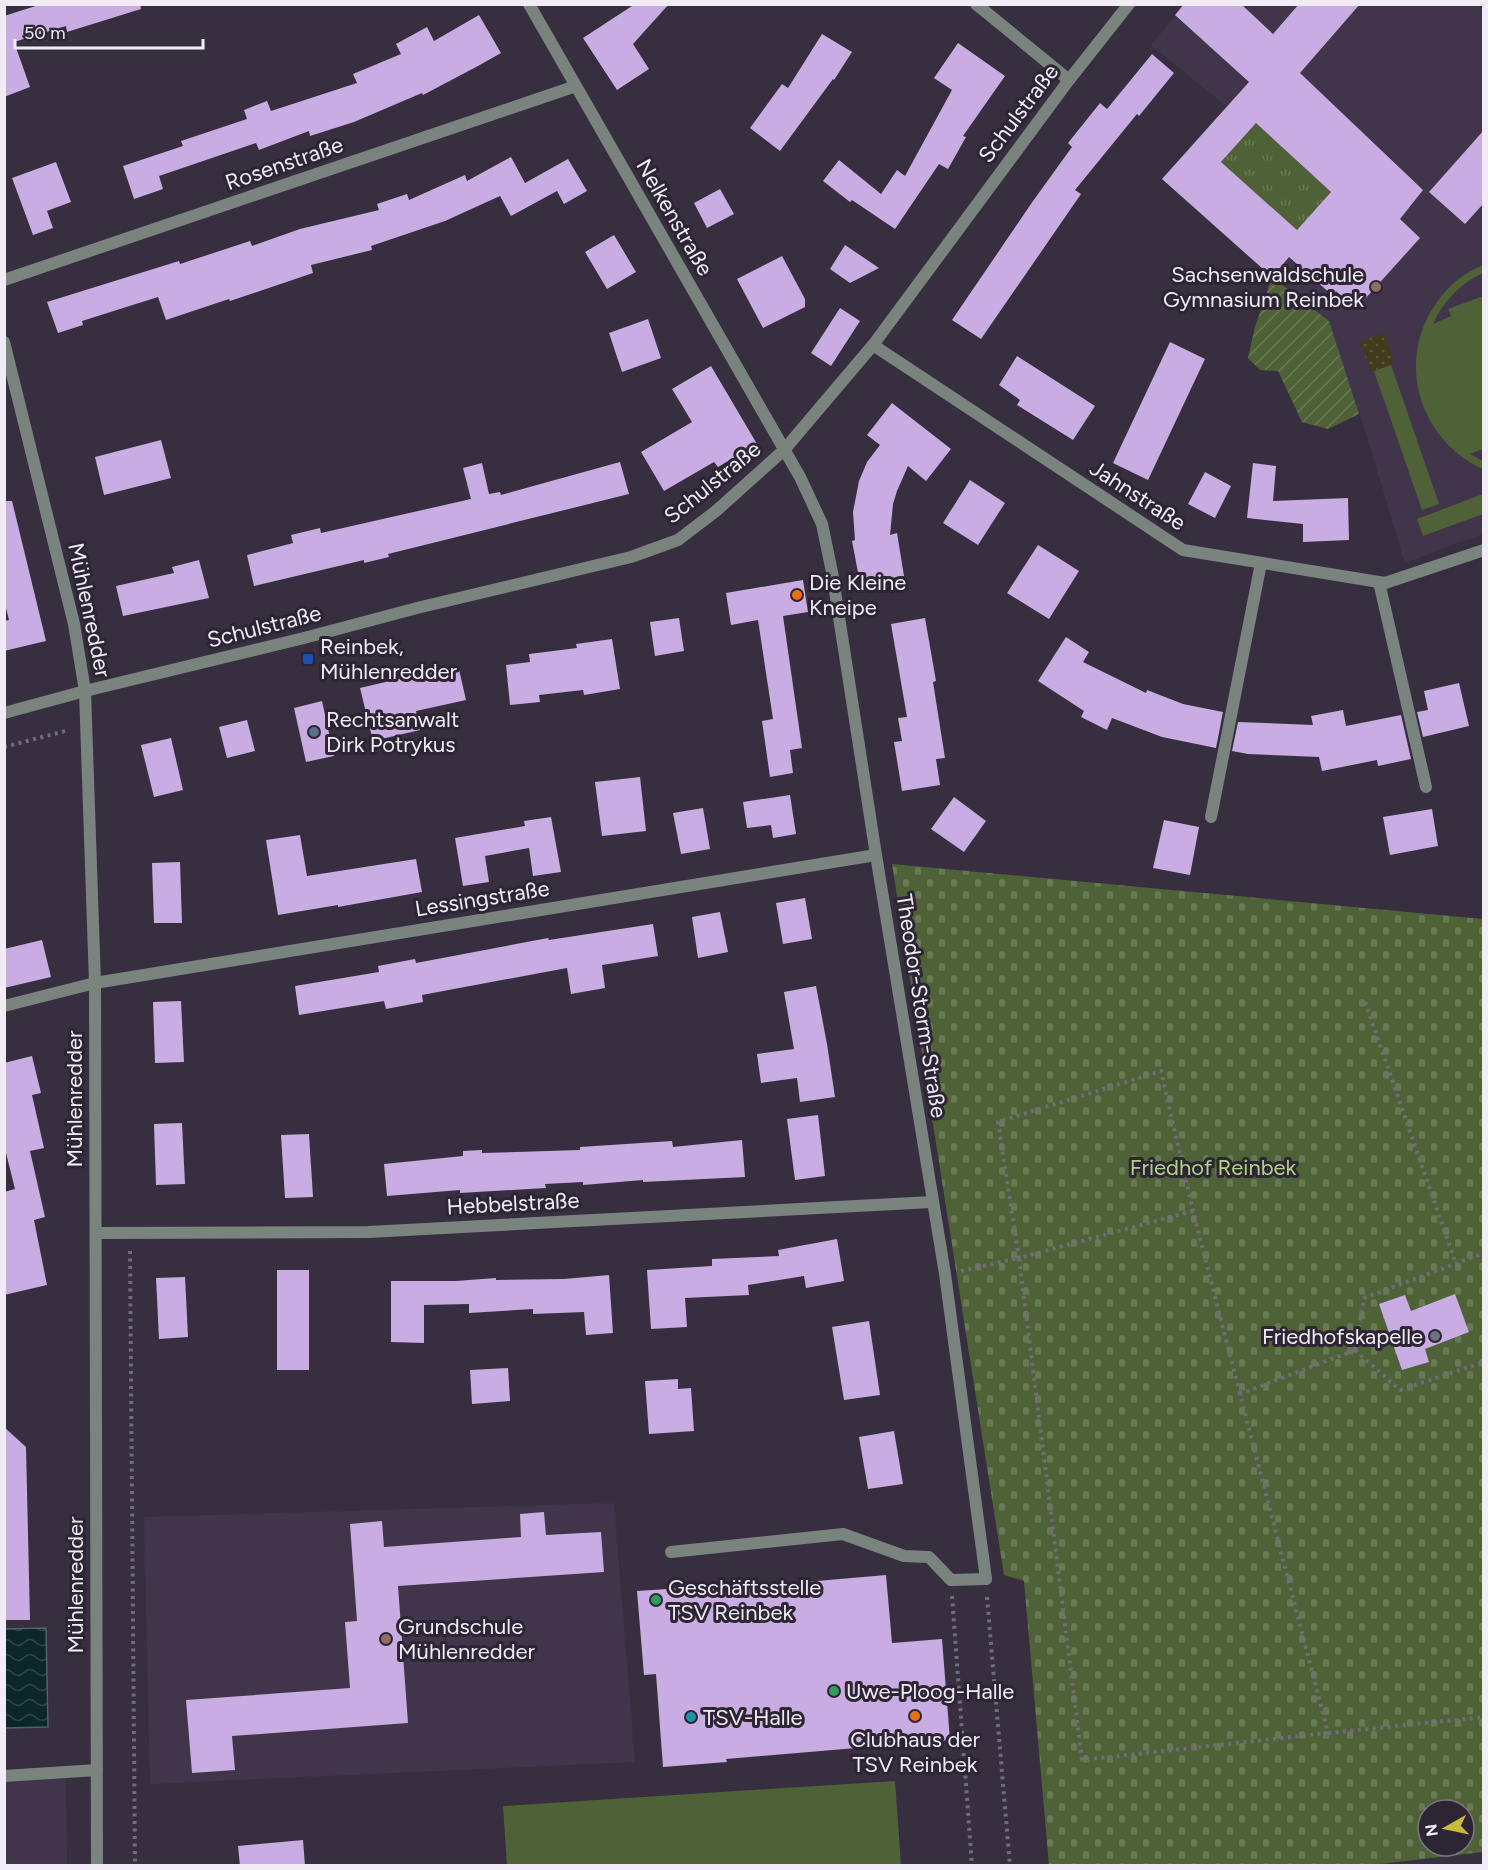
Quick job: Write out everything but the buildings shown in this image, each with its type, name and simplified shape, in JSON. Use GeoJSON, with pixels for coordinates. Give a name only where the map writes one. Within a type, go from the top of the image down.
{"type":"FeatureCollection","features":[{"type":"Feature","properties":{"kind":"street","name":"Nelkenstraße"},"geometry":{"type":"LineString","coordinates":[[529,4],[784,450]]}},
{"type":"Feature","properties":{"kind":"street"},"geometry":{"type":"LineString","coordinates":[[976,4],[1069,80]]}},
{"type":"Feature","properties":{"kind":"street","name":"Schulstraße"},"geometry":{"type":"LineString","coordinates":[[4,713],[417,608],[631,557],[678,540],[716,511],[784,450],[873,345],[1069,80],[1129,4]]}},
{"type":"Feature","properties":{"kind":"street","name":"Rosenstraße"},"geometry":{"type":"LineString","coordinates":[[4,280],[576,86]]}},
{"type":"Feature","properties":{"kind":"street","name":"Mühlenredder"},"geometry":{"type":"LineString","coordinates":[[4,342],[75,624],[85,692],[95,983],[97,1866]]}},
{"type":"Feature","properties":{"kind":"street","name":"Jahnstraße"},"geometry":{"type":"LineString","coordinates":[[873,345],[1183,550],[1385,583],[1484,550]]}},
{"type":"Feature","properties":{"kind":"street","name":"Theodor-Storm-Straße"},"geometry":{"type":"LineString","coordinates":[[784,450],[816,508],[826,540],[945,1274],[986,1579]]}},
{"type":"Feature","properties":{"kind":"street"},"geometry":{"type":"LineString","coordinates":[[1211,817],[1260,563]]}},
{"type":"Feature","properties":{"kind":"street"},"geometry":{"type":"LineString","coordinates":[[1379,582],[1426,788]]}},
{"type":"Feature","properties":{"kind":"street","name":"Lessingstraße"},"geometry":{"type":"LineString","coordinates":[[4,1006],[95,983],[876,855]]}},
{"type":"Feature","properties":{"kind":"street","name":"Hebbelstraße"},"geometry":{"type":"LineString","coordinates":[[96,1233],[368,1232],[932,1202]]}},
{"type":"Feature","properties":{"kind":"street"},"geometry":{"type":"LineString","coordinates":[[671,1552],[843,1534],[904,1556],[929,1557],[951,1580],[986,1579]]}},
{"type":"Feature","properties":{"kind":"street"},"geometry":{"type":"LineString","coordinates":[[4,1776],[97,1770]]}},
{"type":"Feature","properties":{"kind":"path"},"geometry":{"type":"LineString","coordinates":[[4,747],[87,726]]}},
{"type":"Feature","properties":{"kind":"path"},"geometry":{"type":"LineString","coordinates":[[1365,1002],[1456,1264]]}},
{"type":"Feature","properties":{"kind":"path"},"geometry":{"type":"LineString","coordinates":[[1328,1733],[1193,1211],[1161,1071],[998,1122],[1019,1258],[1082,1760],[1484,1717]]}},
{"type":"Feature","properties":{"kind":"path"},"geometry":{"type":"LineString","coordinates":[[945,1274],[1019,1258],[1193,1211]]}},
{"type":"Feature","properties":{"kind":"path"},"geometry":{"type":"LineString","coordinates":[[130,1233],[135,1866]]}},
{"type":"Feature","properties":{"kind":"path"},"geometry":{"type":"LineString","coordinates":[[1355,1350],[1364,1298],[1484,1253]]}},
{"type":"Feature","properties":{"kind":"path"},"geometry":{"type":"LineString","coordinates":[[1240,1394],[1355,1350]]}},
{"type":"Feature","properties":{"kind":"path"},"geometry":{"type":"LineString","coordinates":[[1355,1350],[1400,1390],[1484,1362]]}},
{"type":"Feature","properties":{"kind":"path"},"geometry":{"type":"LineString","coordinates":[[986,1579],[1010,1866]]}},
{"type":"Feature","properties":{"kind":"path"},"geometry":{"type":"LineString","coordinates":[[951,1580],[972,1866]]}},
{"type":"Feature","properties":{"kind":"shaded area","name":"Sachsenwaldschule Gymnasium Reinbek"},"geometry":{"type":"Polygon","coordinates":[[[1184,5],[1483,5],[1483,534],[1405,563],[1360,414],[1328,429],[1302,422],[1278,371],[1260,370],[1248,358],[1255,327],[1272,277],[1162,179],[1226,106],[1151,45],[1184,5]]]}},
{"type":"Feature","properties":{"kind":"shaded area","name":"Grundschule Mühlenredder"},"geometry":{"type":"Polygon","coordinates":[[[614,1503],[635,1762],[150,1784],[144,1517],[614,1503]]]}},
{"type":"Feature","properties":{"kind":"shaded area"},"geometry":{"type":"Polygon","coordinates":[[[66,1774],[67,1865],[5,1865],[4,1777],[66,1774]]]}},
{"type":"Feature","properties":{"kind":"green space"},"geometry":{"type":"Polygon","coordinates":[[[1256,123],[1331,192],[1297,230],[1221,162],[1256,123]]]}},
{"type":"Feature","properties":{"kind":"green space"},"geometry":{"type":"Polygon","coordinates":[[[1483,265],[1483,273],[1467,282],[1453,294],[1433,324],[1451,316],[1448,309],[1483,296],[1483,449],[1470,454],[1483,461],[1483,469],[1461,456],[1443,439],[1429,419],[1420,396],[1416,373],[1417,348],[1424,325],[1437,302],[1457,280],[1483,265]]]}},
{"type":"Feature","properties":{"kind":"green space"},"geometry":{"type":"Polygon","coordinates":[[[1272,277],[1329,321],[1359,414],[1328,429],[1302,422],[1278,371],[1260,370],[1248,358],[1255,327],[1272,277]]]}},
{"type":"Feature","properties":{"kind":"green space"},"geometry":{"type":"Polygon","coordinates":[[[1391,365],[1439,504],[1422,510],[1374,371],[1391,365]]]}},
{"type":"Feature","properties":{"kind":"green space"},"geometry":{"type":"Polygon","coordinates":[[[1483,494],[1483,514],[1423,536],[1417,519],[1483,494]]]}},
{"type":"Feature","properties":{"kind":"green space","name":"Friedhof Reinbek"},"geometry":{"type":"Polygon","coordinates":[[[892,864],[1483,919],[1483,1852],[1476,1853],[1476,1798],[1416,1798],[1416,1858],[1431,1858],[1362,1866],[1049,1865],[1024,1581],[1004,1575],[892,864]]]}},
{"type":"Feature","properties":{"kind":"green space"},"geometry":{"type":"Polygon","coordinates":[[[895,1781],[901,1865],[507,1865],[503,1806],[895,1781]]]}},
{"type":"Feature","properties":{"kind":"sand"},"geometry":{"type":"Polygon","coordinates":[[[1384,333],[1394,363],[1371,372],[1360,342],[1384,333]]]}},
{"type":"Feature","properties":{"kind":"water"},"geometry":{"type":"Polygon","coordinates":[[[46,1628],[48,1727],[5,1728],[5,1629],[46,1628]]]}},
{"type":"Feature","properties":{"kind":"place","name":"Sachsenwaldschule Gymnasium Reinbek"},"geometry":{"type":"Point","coordinates":[1376,287]}},
{"type":"Feature","properties":{"kind":"place","name":"Die Kleine Kneipe"},"geometry":{"type":"Point","coordinates":[797,595]}},
{"type":"Feature","properties":{"kind":"place","name":"Reinbek, Mühlenredder"},"geometry":{"type":"Point","coordinates":[308,659]}},
{"type":"Feature","properties":{"kind":"place","name":"Rechtsanwalt Dirk Potrykus"},"geometry":{"type":"Point","coordinates":[314,732]}},
{"type":"Feature","properties":{"kind":"place","name":"Friedhofskapelle"},"geometry":{"type":"Point","coordinates":[1435,1336]}},
{"type":"Feature","properties":{"kind":"place","name":"Geschäftsstelle TSV Reinbek"},"geometry":{"type":"Point","coordinates":[656,1600]}},
{"type":"Feature","properties":{"kind":"place","name":"Grundschule Mühlenredder"},"geometry":{"type":"Point","coordinates":[386,1639]}},
{"type":"Feature","properties":{"kind":"place","name":"Uwe-Ploog-Halle"},"geometry":{"type":"Point","coordinates":[834,1691]}},
{"type":"Feature","properties":{"kind":"place","name":"Clubhaus der TSV Reinbek"},"geometry":{"type":"Point","coordinates":[915,1716]}},
{"type":"Feature","properties":{"kind":"place","name":"TSV-Halle"},"geometry":{"type":"Point","coordinates":[691,1717]}}]}
